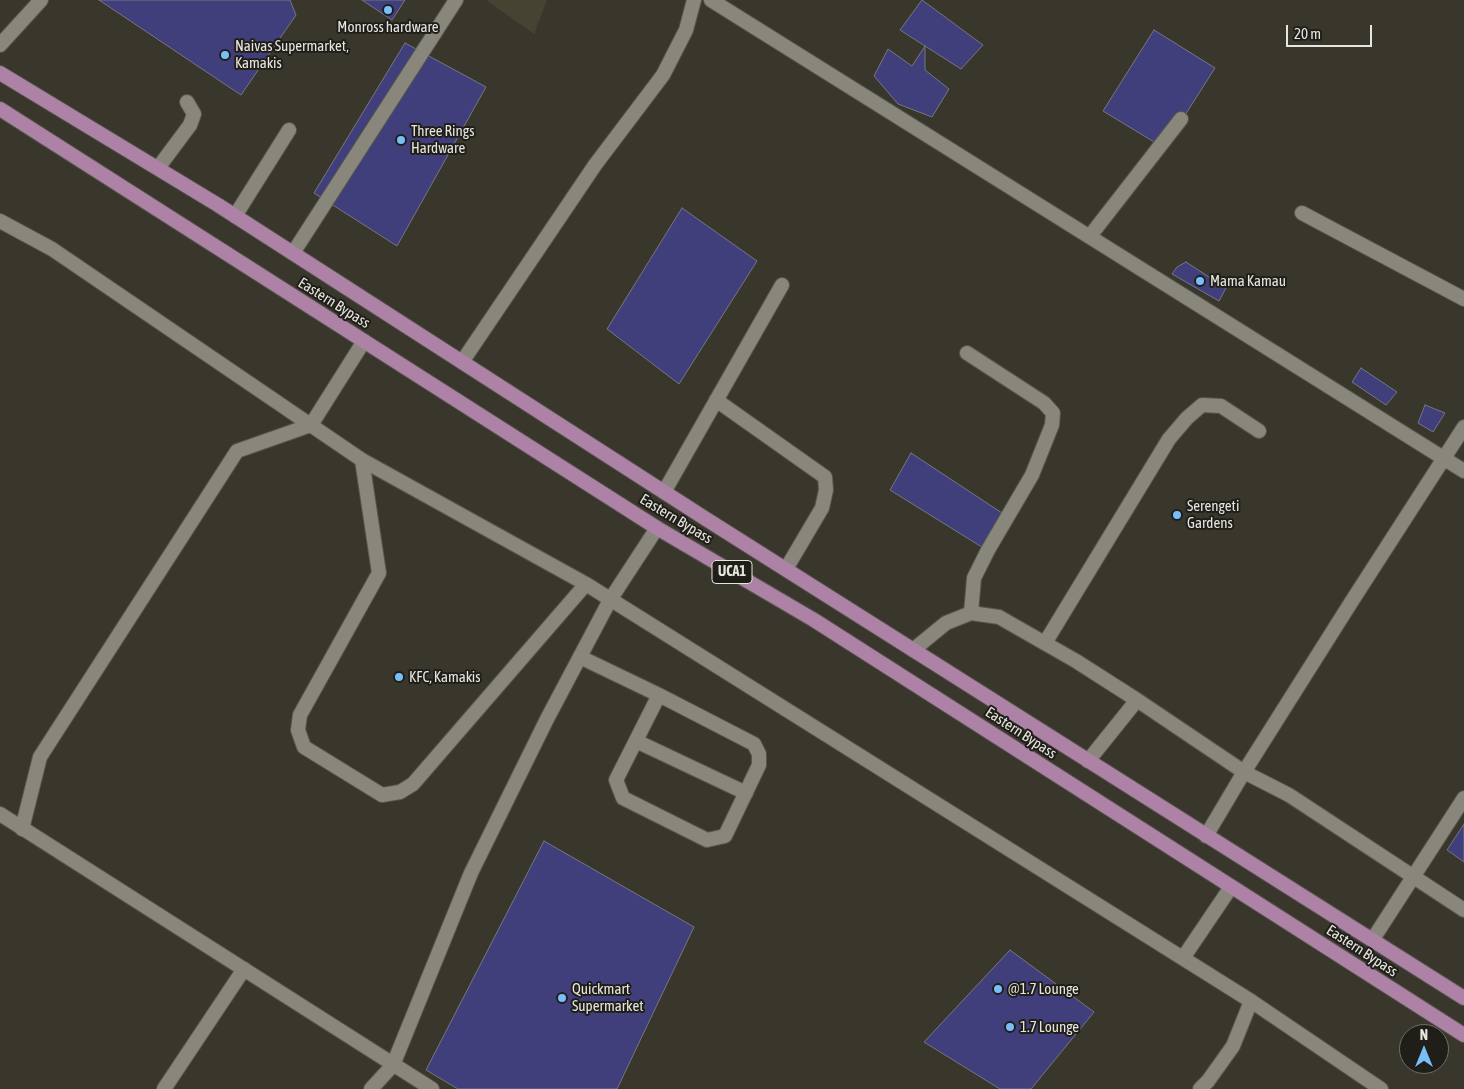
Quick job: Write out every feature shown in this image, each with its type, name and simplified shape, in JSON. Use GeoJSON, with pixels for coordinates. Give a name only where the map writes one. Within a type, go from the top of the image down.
{"type":"FeatureCollection","features":[{"type":"Feature","properties":{"kind":"main road","name":"Eastern Bypass"},"geometry":{"type":"LineString","coordinates":[[0,73],[235,216],[664,492],[1464,998]]}},
{"type":"Feature","properties":{"kind":"main road","name":"Eastern Bypass"},"geometry":{"type":"LineString","coordinates":[[0,109],[657,528],[814,620],[1464,1035]]}},
{"type":"Feature","properties":{"kind":"street"},"geometry":{"type":"LineString","coordinates":[[0,45],[41,0]]}},
{"type":"Feature","properties":{"kind":"street"},"geometry":{"type":"LineString","coordinates":[[293,253],[456,0]]}},
{"type":"Feature","properties":{"kind":"street"},"geometry":{"type":"LineString","coordinates":[[462,362],[595,166],[663,75],[686,30],[694,0]]}},
{"type":"Feature","properties":{"kind":"street"},"geometry":{"type":"LineString","coordinates":[[711,0],[1464,471]]}},
{"type":"Feature","properties":{"kind":"street"},"geometry":{"type":"LineString","coordinates":[[158,168],[190,126],[194,114],[187,102]]}},
{"type":"Feature","properties":{"kind":"street"},"geometry":{"type":"LineString","coordinates":[[1090,236],[1181,119]]}},
{"type":"Feature","properties":{"kind":"street"},"geometry":{"type":"LineString","coordinates":[[235,216],[289,130]]}},
{"type":"Feature","properties":{"kind":"street"},"geometry":{"type":"LineString","coordinates":[[1302,213],[1464,299]]}},
{"type":"Feature","properties":{"kind":"street"},"geometry":{"type":"LineString","coordinates":[[0,220],[52,249],[362,460],[586,584],[1252,1001],[1382,1089]]}},
{"type":"Feature","properties":{"kind":"street"},"geometry":{"type":"LineString","coordinates":[[664,492],[782,285]]}},
{"type":"Feature","properties":{"kind":"street"},"geometry":{"type":"LineString","coordinates":[[22,828],[40,757],[237,451],[311,425],[364,341]]}},
{"type":"Feature","properties":{"kind":"street"},"geometry":{"type":"LineString","coordinates":[[967,353],[1044,402],[1053,412],[1052,425],[1032,475],[988,550],[974,578],[971,613]]}},
{"type":"Feature","properties":{"kind":"street"},"geometry":{"type":"LineString","coordinates":[[716,400],[824,477],[826,490],[822,508],[786,569]]}},
{"type":"Feature","properties":{"kind":"street"},"geometry":{"type":"LineString","coordinates":[[1045,643],[1169,439],[1187,418],[1202,405],[1221,406],[1259,431]]}},
{"type":"Feature","properties":{"kind":"street"},"geometry":{"type":"LineString","coordinates":[[1206,836],[1244,772],[1464,427]]}},
{"type":"Feature","properties":{"kind":"street"},"geometry":{"type":"LineString","coordinates":[[362,460],[380,573],[300,715],[298,730],[304,747],[382,795],[400,792],[414,784],[586,584]]}},
{"type":"Feature","properties":{"kind":"street"},"geometry":{"type":"LineString","coordinates":[[371,1089],[393,1065],[471,873],[547,719],[610,600],[657,528]]}},
{"type":"Feature","properties":{"kind":"street"},"geometry":{"type":"LineString","coordinates":[[913,650],[946,623],[971,613],[999,617],[1137,700],[1244,772],[1289,795],[1464,910]]}},
{"type":"Feature","properties":{"kind":"street"},"geometry":{"type":"LineString","coordinates":[[580,657],[659,695],[754,744],[759,754],[759,765],[725,836],[707,840],[623,798],[616,780],[659,695]]}},
{"type":"Feature","properties":{"kind":"street"},"geometry":{"type":"LineString","coordinates":[[1088,761],[1137,700]]}},
{"type":"Feature","properties":{"kind":"street"},"geometry":{"type":"LineString","coordinates":[[636,741],[746,793]]}},
{"type":"Feature","properties":{"kind":"street"},"geometry":{"type":"LineString","coordinates":[[1373,940],[1464,798]]}},
{"type":"Feature","properties":{"kind":"street"},"geometry":{"type":"LineString","coordinates":[[0,814],[432,1089]]}},
{"type":"Feature","properties":{"kind":"street"},"geometry":{"type":"LineString","coordinates":[[1183,958],[1231,887]]}},
{"type":"Feature","properties":{"kind":"street"},"geometry":{"type":"LineString","coordinates":[[164,1089],[244,969]]}},
{"type":"Feature","properties":{"kind":"street"},"geometry":{"type":"LineString","coordinates":[[1200,1089],[1233,1046],[1252,1001]]}},
{"type":"Feature","properties":{"kind":"shaded area"},"geometry":{"type":"Polygon","coordinates":[[[486,0],[547,0],[534,34],[486,0]]]}},
{"type":"Feature","properties":{"kind":"building","name":"Naivas Supermarket, Kamakis"},"geometry":{"type":"Polygon","coordinates":[[[99,0],[290,0],[296,15],[241,95],[99,0]]]}},
{"type":"Feature","properties":{"kind":"building","name":"Monross hardware"},"geometry":{"type":"Polygon","coordinates":[[[362,0],[405,0],[392,20],[362,0]]]}},
{"type":"Feature","properties":{"kind":"building"},"geometry":{"type":"Polygon","coordinates":[[[922,0],[983,45],[961,69],[900,30],[922,0]]]}},
{"type":"Feature","properties":{"kind":"building"},"geometry":{"type":"Polygon","coordinates":[[[1154,30],[1215,68],[1164,148],[1103,111],[1154,30]]]}},
{"type":"Feature","properties":{"kind":"building","name":"Three Rings Hardware"},"geometry":{"type":"Polygon","coordinates":[[[405,43],[486,87],[397,246],[314,193],[405,43]]]}},
{"type":"Feature","properties":{"kind":"building"},"geometry":{"type":"Polygon","coordinates":[[[925,46],[925,70],[949,89],[932,117],[898,104],[874,76],[888,49],[912,66],[925,46]]]}},
{"type":"Feature","properties":{"kind":"building"},"geometry":{"type":"Polygon","coordinates":[[[682,208],[757,261],[679,384],[607,329],[682,208]]]}},
{"type":"Feature","properties":{"kind":"building","name":"Mama Kamau"},"geometry":{"type":"Polygon","coordinates":[[[1186,262],[1226,288],[1219,301],[1172,274],[1177,267],[1186,262]]]}},
{"type":"Feature","properties":{"kind":"building"},"geometry":{"type":"Polygon","coordinates":[[[1361,368],[1397,392],[1386,405],[1352,382],[1361,368]]]}},
{"type":"Feature","properties":{"kind":"building"},"geometry":{"type":"Polygon","coordinates":[[[1425,405],[1445,413],[1433,432],[1418,423],[1425,405]]]}},
{"type":"Feature","properties":{"kind":"building"},"geometry":{"type":"Polygon","coordinates":[[[911,453],[1005,515],[985,549],[890,490],[911,453]]]}},
{"type":"Feature","properties":{"kind":"building"},"geometry":{"type":"Polygon","coordinates":[[[1464,824],[1464,862],[1447,850],[1464,824]]]}},
{"type":"Feature","properties":{"kind":"building","name":"Quickmart Supermarket"},"geometry":{"type":"Polygon","coordinates":[[[544,841],[694,927],[617,1089],[458,1089],[426,1070],[544,841]]]}},
{"type":"Feature","properties":{"kind":"building","name":"1.7 Lounge"},"geometry":{"type":"Polygon","coordinates":[[[1010,950],[1094,1012],[1031,1089],[1000,1089],[924,1042],[1010,950]]]}},
{"type":"Feature","properties":{"kind":"place","name":"Monross hardware"},"geometry":{"type":"Point","coordinates":[388,10]}},
{"type":"Feature","properties":{"kind":"place","name":"Naivas Supermarket, Kamakis"},"geometry":{"type":"Point","coordinates":[225,55]}},
{"type":"Feature","properties":{"kind":"place","name":"Three Rings Hardware"},"geometry":{"type":"Point","coordinates":[401,140]}},
{"type":"Feature","properties":{"kind":"place","name":"Mama Kamau"},"geometry":{"type":"Point","coordinates":[1200,281]}},
{"type":"Feature","properties":{"kind":"place","name":"Serengeti Gardens"},"geometry":{"type":"Point","coordinates":[1177,515]}},
{"type":"Feature","properties":{"kind":"place","name":"KFC, Kamakis"},"geometry":{"type":"Point","coordinates":[399,677]}},
{"type":"Feature","properties":{"kind":"place","name":"@1.7 Lounge"},"geometry":{"type":"Point","coordinates":[998,989]}},
{"type":"Feature","properties":{"kind":"place","name":"Quickmart Supermarket"},"geometry":{"type":"Point","coordinates":[562,998]}},
{"type":"Feature","properties":{"kind":"place","name":"1.7 Lounge"},"geometry":{"type":"Point","coordinates":[1010,1027]}}]}
